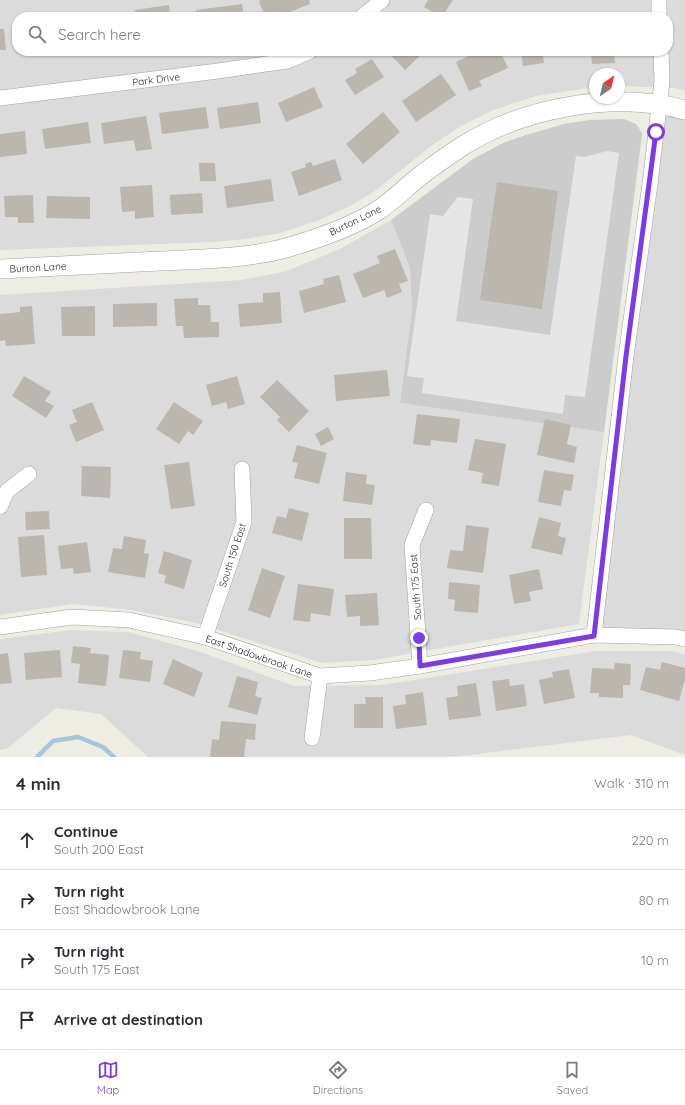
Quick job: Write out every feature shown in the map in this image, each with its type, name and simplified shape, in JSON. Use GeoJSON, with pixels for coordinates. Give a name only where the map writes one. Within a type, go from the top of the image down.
{"type":"FeatureCollection","features":[{"type":"Feature","properties":{"kind":"street"},"geometry":{"type":"LineString","coordinates":[[368,12],[382,0]]}},
{"type":"Feature","properties":{"kind":"street"},"geometry":{"type":"LineString","coordinates":[[659,0],[659,12]]}},
{"type":"Feature","properties":{"kind":"street","name":"Park Drive"},"geometry":{"type":"LineString","coordinates":[[0,98],[218,71],[287,61],[298,56]]}},
{"type":"Feature","properties":{"kind":"street"},"geometry":{"type":"LineString","coordinates":[[594,636],[626,356],[650,184],[662,81],[661,56]]}},
{"type":"Feature","properties":{"kind":"street","name":"Burton Lane"},"geometry":{"type":"LineString","coordinates":[[0,269],[240,257],[286,248],[336,231],[378,211],[421,175],[466,145],[514,120],[554,109],[594,104],[638,102],[659,104],[685,110]]}},
{"type":"Feature","properties":{"kind":"street","name":"South 150 East"},"geometry":{"type":"LineString","coordinates":[[205,638],[244,522],[242,469]]}},
{"type":"Feature","properties":{"kind":"street"},"geometry":{"type":"LineString","coordinates":[[0,507],[8,491],[29,474]]}},
{"type":"Feature","properties":{"kind":"street","name":"South 175 East"},"geometry":{"type":"LineString","coordinates":[[420,666],[412,545],[426,510]]}},
{"type":"Feature","properties":{"kind":"street","name":"East Shadowbrook Lane"},"geometry":{"type":"LineString","coordinates":[[0,627],[72,617],[129,620],[205,638],[320,676],[370,673],[420,666],[594,636],[676,637],[685,639]]}},
{"type":"Feature","properties":{"kind":"street"},"geometry":{"type":"LineString","coordinates":[[312,738],[320,676]]}},
{"type":"Feature","properties":{"kind":"shaded area"},"geometry":{"type":"Polygon","coordinates":[[[0,0],[685,0],[685,91],[675,88],[625,86],[625,68],[589,68],[589,88],[536,96],[493,110],[461,126],[431,146],[375,191],[350,206],[317,221],[280,233],[245,239],[213,242],[0,250],[0,0]]]}},
{"type":"Feature","properties":{"kind":"shaded area"},"geometry":{"type":"Polygon","coordinates":[[[659,104],[685,110],[685,639],[594,635],[659,104]]]}},
{"type":"Feature","properties":{"kind":"shaded area"},"geometry":{"type":"Polygon","coordinates":[[[624,119],[636,124],[642,134],[604,432],[400,403],[412,309],[410,268],[391,220],[473,159],[503,143],[564,124],[590,120],[624,119]]]}},
{"type":"Feature","properties":{"kind":"shaded area"},"geometry":{"type":"Polygon","coordinates":[[[607,151],[619,153],[585,397],[565,395],[563,414],[422,393],[424,378],[407,376],[430,214],[443,216],[458,197],[473,199],[456,321],[550,335],[576,156],[585,157],[607,151]]]}},
{"type":"Feature","properties":{"kind":"shaded area"},"geometry":{"type":"Polygon","coordinates":[[[391,220],[410,268],[412,309],[400,403],[604,432],[579,624],[374,660],[322,663],[196,623],[131,610],[73,604],[0,615],[0,295],[241,280],[284,272],[340,249],[391,220]]]}},
{"type":"Feature","properties":{"kind":"shaded area"},"geometry":{"type":"Polygon","coordinates":[[[71,630],[128,632],[201,652],[294,686],[382,685],[596,651],[671,651],[685,654],[685,755],[631,735],[453,757],[148,757],[101,714],[56,708],[8,748],[0,750],[0,639],[71,630]]]}},
{"type":"Feature","properties":{"kind":"building"},"geometry":{"type":"Polygon","coordinates":[[[309,0],[310,4],[290,12],[263,12],[259,1],[309,0]]]}},
{"type":"Feature","properties":{"kind":"building"},"geometry":{"type":"Polygon","coordinates":[[[428,0],[453,0],[445,12],[433,12],[424,7],[428,0]]]}},
{"type":"Feature","properties":{"kind":"building"},"geometry":{"type":"Polygon","coordinates":[[[242,4],[243,12],[196,12],[196,10],[242,4]]]}},
{"type":"Feature","properties":{"kind":"building"},"geometry":{"type":"Polygon","coordinates":[[[169,5],[170,12],[135,12],[135,10],[169,5]]]}},
{"type":"Feature","properties":{"kind":"building"},"geometry":{"type":"Polygon","coordinates":[[[0,29],[4,29],[6,50],[0,50],[0,29]]]}},
{"type":"Feature","properties":{"kind":"building"},"geometry":{"type":"Polygon","coordinates":[[[392,56],[420,56],[405,70],[392,56]]]}},
{"type":"Feature","properties":{"kind":"building"},"geometry":{"type":"Polygon","coordinates":[[[469,56],[502,56],[508,68],[479,81],[482,86],[469,91],[456,62],[469,56]]]}},
{"type":"Feature","properties":{"kind":"building"},"geometry":{"type":"Polygon","coordinates":[[[522,56],[543,56],[544,63],[523,66],[522,56]]]}},
{"type":"Feature","properties":{"kind":"building"},"geometry":{"type":"Polygon","coordinates":[[[591,56],[614,56],[615,63],[592,64],[591,56]]]}},
{"type":"Feature","properties":{"kind":"building"},"geometry":{"type":"Polygon","coordinates":[[[372,59],[384,77],[355,95],[345,80],[357,73],[355,69],[372,59]]]}},
{"type":"Feature","properties":{"kind":"building"},"geometry":{"type":"Polygon","coordinates":[[[441,74],[456,95],[416,122],[402,101],[441,74]]]}},
{"type":"Feature","properties":{"kind":"building"},"geometry":{"type":"Polygon","coordinates":[[[314,87],[323,107],[286,122],[278,103],[314,87]]]}},
{"type":"Feature","properties":{"kind":"building"},"geometry":{"type":"Polygon","coordinates":[[[258,102],[261,123],[220,129],[217,108],[258,102]]]}},
{"type":"Feature","properties":{"kind":"building"},"geometry":{"type":"Polygon","coordinates":[[[206,107],[209,128],[162,134],[159,113],[206,107]]]}},
{"type":"Feature","properties":{"kind":"building"},"geometry":{"type":"Polygon","coordinates":[[[383,112],[400,132],[363,164],[346,144],[383,112]]]}},
{"type":"Feature","properties":{"kind":"building"},"geometry":{"type":"Polygon","coordinates":[[[146,116],[152,149],[136,151],[134,140],[104,144],[101,123],[146,116]]]}},
{"type":"Feature","properties":{"kind":"building"},"geometry":{"type":"Polygon","coordinates":[[[88,122],[91,143],[45,149],[42,129],[88,122]]]}},
{"type":"Feature","properties":{"kind":"building"},"geometry":{"type":"Polygon","coordinates":[[[25,131],[27,154],[0,157],[0,134],[25,131]]]}},
{"type":"Feature","properties":{"kind":"building"},"geometry":{"type":"Polygon","coordinates":[[[335,159],[342,180],[299,196],[291,172],[306,167],[305,164],[311,162],[313,166],[335,159]]]}},
{"type":"Feature","properties":{"kind":"building"},"geometry":{"type":"Polygon","coordinates":[[[199,163],[215,163],[216,181],[200,181],[199,163]]]}},
{"type":"Feature","properties":{"kind":"building"},"geometry":{"type":"Polygon","coordinates":[[[271,179],[274,201],[227,208],[224,186],[271,179]]]}},
{"type":"Feature","properties":{"kind":"building"},"geometry":{"type":"Polygon","coordinates":[[[497,182],[558,191],[542,309],[480,300],[497,182]]]}},
{"type":"Feature","properties":{"kind":"building"},"geometry":{"type":"Polygon","coordinates":[[[152,185],[154,217],[135,219],[135,211],[122,212],[120,187],[152,185]]]}},
{"type":"Feature","properties":{"kind":"building"},"geometry":{"type":"Polygon","coordinates":[[[202,193],[203,213],[171,215],[170,195],[202,193]]]}},
{"type":"Feature","properties":{"kind":"building"},"geometry":{"type":"Polygon","coordinates":[[[33,195],[34,223],[18,223],[18,217],[5,217],[4,196],[33,195]]]}},
{"type":"Feature","properties":{"kind":"building"},"geometry":{"type":"Polygon","coordinates":[[[47,196],[90,197],[90,219],[46,218],[47,196]]]}},
{"type":"Feature","properties":{"kind":"building"},"geometry":{"type":"Polygon","coordinates":[[[395,249],[408,281],[399,284],[402,292],[387,298],[384,290],[363,298],[353,274],[380,263],[377,256],[395,249]]]}},
{"type":"Feature","properties":{"kind":"building"},"geometry":{"type":"Polygon","coordinates":[[[339,275],[346,302],[304,313],[299,291],[324,284],[323,279],[339,275]]]}},
{"type":"Feature","properties":{"kind":"building"},"geometry":{"type":"Polygon","coordinates":[[[280,292],[282,323],[240,327],[238,304],[263,302],[263,293],[280,292]]]}},
{"type":"Feature","properties":{"kind":"building"},"geometry":{"type":"Polygon","coordinates":[[[198,298],[198,305],[210,305],[211,322],[219,322],[219,337],[184,338],[183,326],[176,326],[174,299],[198,298]]]}},
{"type":"Feature","properties":{"kind":"building"},"geometry":{"type":"Polygon","coordinates":[[[157,303],[157,326],[113,327],[113,304],[157,303]]]}},
{"type":"Feature","properties":{"kind":"building"},"geometry":{"type":"Polygon","coordinates":[[[32,306],[35,344],[6,346],[5,340],[0,341],[0,314],[20,312],[20,307],[32,306]]]}},
{"type":"Feature","properties":{"kind":"building"},"geometry":{"type":"Polygon","coordinates":[[[95,306],[95,336],[62,336],[61,307],[95,306]]]}},
{"type":"Feature","properties":{"kind":"building"},"geometry":{"type":"Polygon","coordinates":[[[387,370],[390,396],[336,401],[334,375],[387,370]]]}},
{"type":"Feature","properties":{"kind":"building"},"geometry":{"type":"Polygon","coordinates":[[[24,376],[51,392],[45,401],[54,406],[46,418],[12,396],[24,376]]]}},
{"type":"Feature","properties":{"kind":"building"},"geometry":{"type":"Polygon","coordinates":[[[237,376],[245,404],[228,409],[226,402],[212,406],[206,385],[237,376]]]}},
{"type":"Feature","properties":{"kind":"building"},"geometry":{"type":"Polygon","coordinates":[[[277,380],[309,411],[289,432],[277,420],[280,417],[260,397],[277,380]]]}},
{"type":"Feature","properties":{"kind":"building"},"geometry":{"type":"Polygon","coordinates":[[[92,402],[104,430],[76,442],[69,425],[77,422],[72,410],[92,402]]]}},
{"type":"Feature","properties":{"kind":"building"},"geometry":{"type":"Polygon","coordinates":[[[174,402],[203,421],[193,435],[188,431],[179,444],[156,429],[174,402]]]}},
{"type":"Feature","properties":{"kind":"building"},"geometry":{"type":"Polygon","coordinates":[[[417,414],[460,419],[457,443],[431,440],[430,446],[413,444],[417,414]]]}},
{"type":"Feature","properties":{"kind":"building"},"geometry":{"type":"Polygon","coordinates":[[[545,419],[571,425],[567,444],[577,447],[574,463],[537,455],[545,419]]]}},
{"type":"Feature","properties":{"kind":"building"},"geometry":{"type":"Polygon","coordinates":[[[328,427],[334,439],[321,446],[315,434],[328,427]]]}},
{"type":"Feature","properties":{"kind":"building"},"geometry":{"type":"Polygon","coordinates":[[[475,439],[506,444],[499,486],[481,483],[483,473],[468,470],[475,439]]]}},
{"type":"Feature","properties":{"kind":"building"},"geometry":{"type":"Polygon","coordinates":[[[297,445],[327,453],[319,484],[294,478],[298,463],[292,462],[297,445]]]}},
{"type":"Feature","properties":{"kind":"building"},"geometry":{"type":"Polygon","coordinates":[[[189,462],[195,506],[171,509],[164,465],[189,462]]]}},
{"type":"Feature","properties":{"kind":"building"},"geometry":{"type":"Polygon","coordinates":[[[82,466],[111,467],[110,498],[81,496],[82,466]]]}},
{"type":"Feature","properties":{"kind":"building"},"geometry":{"type":"Polygon","coordinates":[[[544,470],[574,475],[571,491],[564,490],[561,506],[538,502],[544,470]]]}},
{"type":"Feature","properties":{"kind":"building"},"geometry":{"type":"Polygon","coordinates":[[[346,472],[367,475],[366,484],[375,485],[372,505],[343,501],[346,472]]]}},
{"type":"Feature","properties":{"kind":"building"},"geometry":{"type":"Polygon","coordinates":[[[289,508],[309,513],[302,541],[272,533],[277,516],[286,518],[289,508]]]}},
{"type":"Feature","properties":{"kind":"building"},"geometry":{"type":"Polygon","coordinates":[[[49,511],[50,529],[26,530],[25,512],[49,511]]]}},
{"type":"Feature","properties":{"kind":"building"},"geometry":{"type":"Polygon","coordinates":[[[539,517],[561,523],[558,536],[566,538],[562,555],[531,548],[539,517]]]}},
{"type":"Feature","properties":{"kind":"building"},"geometry":{"type":"Polygon","coordinates":[[[344,518],[371,518],[372,559],[344,559],[344,518]]]}},
{"type":"Feature","properties":{"kind":"building"},"geometry":{"type":"Polygon","coordinates":[[[466,525],[489,528],[483,573],[447,568],[450,550],[463,551],[466,525]]]}},
{"type":"Feature","properties":{"kind":"building"},"geometry":{"type":"Polygon","coordinates":[[[44,535],[47,575],[21,577],[18,537],[44,535]]]}},
{"type":"Feature","properties":{"kind":"building"},"geometry":{"type":"Polygon","coordinates":[[[124,536],[146,540],[144,553],[149,554],[145,578],[108,572],[113,548],[122,549],[124,536]]]}},
{"type":"Feature","properties":{"kind":"building"},"geometry":{"type":"Polygon","coordinates":[[[87,542],[91,572],[74,574],[73,568],[61,569],[58,546],[87,542]]]}},
{"type":"Feature","properties":{"kind":"building"},"geometry":{"type":"Polygon","coordinates":[[[164,551],[192,560],[184,589],[164,583],[166,576],[158,573],[164,551]]]}},
{"type":"Feature","properties":{"kind":"building"},"geometry":{"type":"Polygon","coordinates":[[[262,568],[285,576],[270,618],[248,610],[262,568]]]}},
{"type":"Feature","properties":{"kind":"building"},"geometry":{"type":"Polygon","coordinates":[[[539,569],[543,589],[529,592],[531,601],[514,604],[509,575],[539,569]]]}},
{"type":"Feature","properties":{"kind":"building"},"geometry":{"type":"Polygon","coordinates":[[[449,582],[480,585],[478,613],[454,611],[455,600],[448,599],[449,582]]]}},
{"type":"Feature","properties":{"kind":"building"},"geometry":{"type":"Polygon","coordinates":[[[298,584],[334,589],[330,616],[311,613],[310,622],[293,620],[298,584]]]}},
{"type":"Feature","properties":{"kind":"building"},"geometry":{"type":"Polygon","coordinates":[[[377,593],[379,625],[360,626],[360,616],[347,617],[345,595],[377,593]]]}},
{"type":"Feature","properties":{"kind":"building"},"geometry":{"type":"Polygon","coordinates":[[[73,646],[91,648],[90,653],[109,655],[106,686],[78,683],[80,664],[71,663],[73,646]]]}},
{"type":"Feature","properties":{"kind":"building"},"geometry":{"type":"Polygon","coordinates":[[[60,650],[62,677],[26,680],[24,653],[60,650]]]}},
{"type":"Feature","properties":{"kind":"building"},"geometry":{"type":"Polygon","coordinates":[[[123,650],[141,652],[140,659],[153,661],[150,682],[119,678],[123,650]]]}},
{"type":"Feature","properties":{"kind":"building"},"geometry":{"type":"Polygon","coordinates":[[[8,653],[12,683],[0,684],[0,654],[8,653]]]}},
{"type":"Feature","properties":{"kind":"building"},"geometry":{"type":"Polygon","coordinates":[[[173,659],[203,673],[194,697],[163,684],[173,659]]]}},
{"type":"Feature","properties":{"kind":"building"},"geometry":{"type":"Polygon","coordinates":[[[662,662],[685,668],[685,679],[679,701],[640,690],[646,667],[660,670],[662,662]]]}},
{"type":"Feature","properties":{"kind":"building"},"geometry":{"type":"Polygon","coordinates":[[[615,663],[631,664],[630,685],[623,685],[623,698],[599,697],[599,693],[590,693],[592,668],[614,669],[615,663]]]}},
{"type":"Feature","properties":{"kind":"building"},"geometry":{"type":"Polygon","coordinates":[[[569,669],[575,698],[544,704],[539,680],[553,677],[552,672],[569,669]]]}},
{"type":"Feature","properties":{"kind":"building"},"geometry":{"type":"Polygon","coordinates":[[[237,676],[258,682],[255,696],[262,698],[257,715],[228,707],[237,676]]]}},
{"type":"Feature","properties":{"kind":"building"},"geometry":{"type":"Polygon","coordinates":[[[509,679],[510,686],[524,684],[527,706],[496,711],[492,681],[509,679]]]}},
{"type":"Feature","properties":{"kind":"building"},"geometry":{"type":"Polygon","coordinates":[[[476,683],[481,716],[449,720],[446,698],[458,696],[457,686],[476,683]]]}},
{"type":"Feature","properties":{"kind":"building"},"geometry":{"type":"Polygon","coordinates":[[[423,692],[427,725],[396,729],[393,706],[406,704],[405,695],[423,692]]]}},
{"type":"Feature","properties":{"kind":"building"},"geometry":{"type":"Polygon","coordinates":[[[365,697],[383,697],[383,728],[354,728],[354,704],[366,704],[365,697]]]}},
{"type":"Feature","properties":{"kind":"building"},"geometry":{"type":"Polygon","coordinates":[[[221,721],[256,724],[255,740],[246,739],[244,757],[210,757],[212,739],[219,740],[221,721]]]}},
{"type":"Feature","properties":{"kind":"waterway"},"geometry":{"type":"LineString","coordinates":[[37,757],[53,741],[78,737],[103,747],[114,757]]}},
{"type":"Feature","properties":{"kind":"route"},"geometry":{"type":"LineString","coordinates":[[419,638],[420,666],[594,636],[626,356],[656,132]]}}]}
